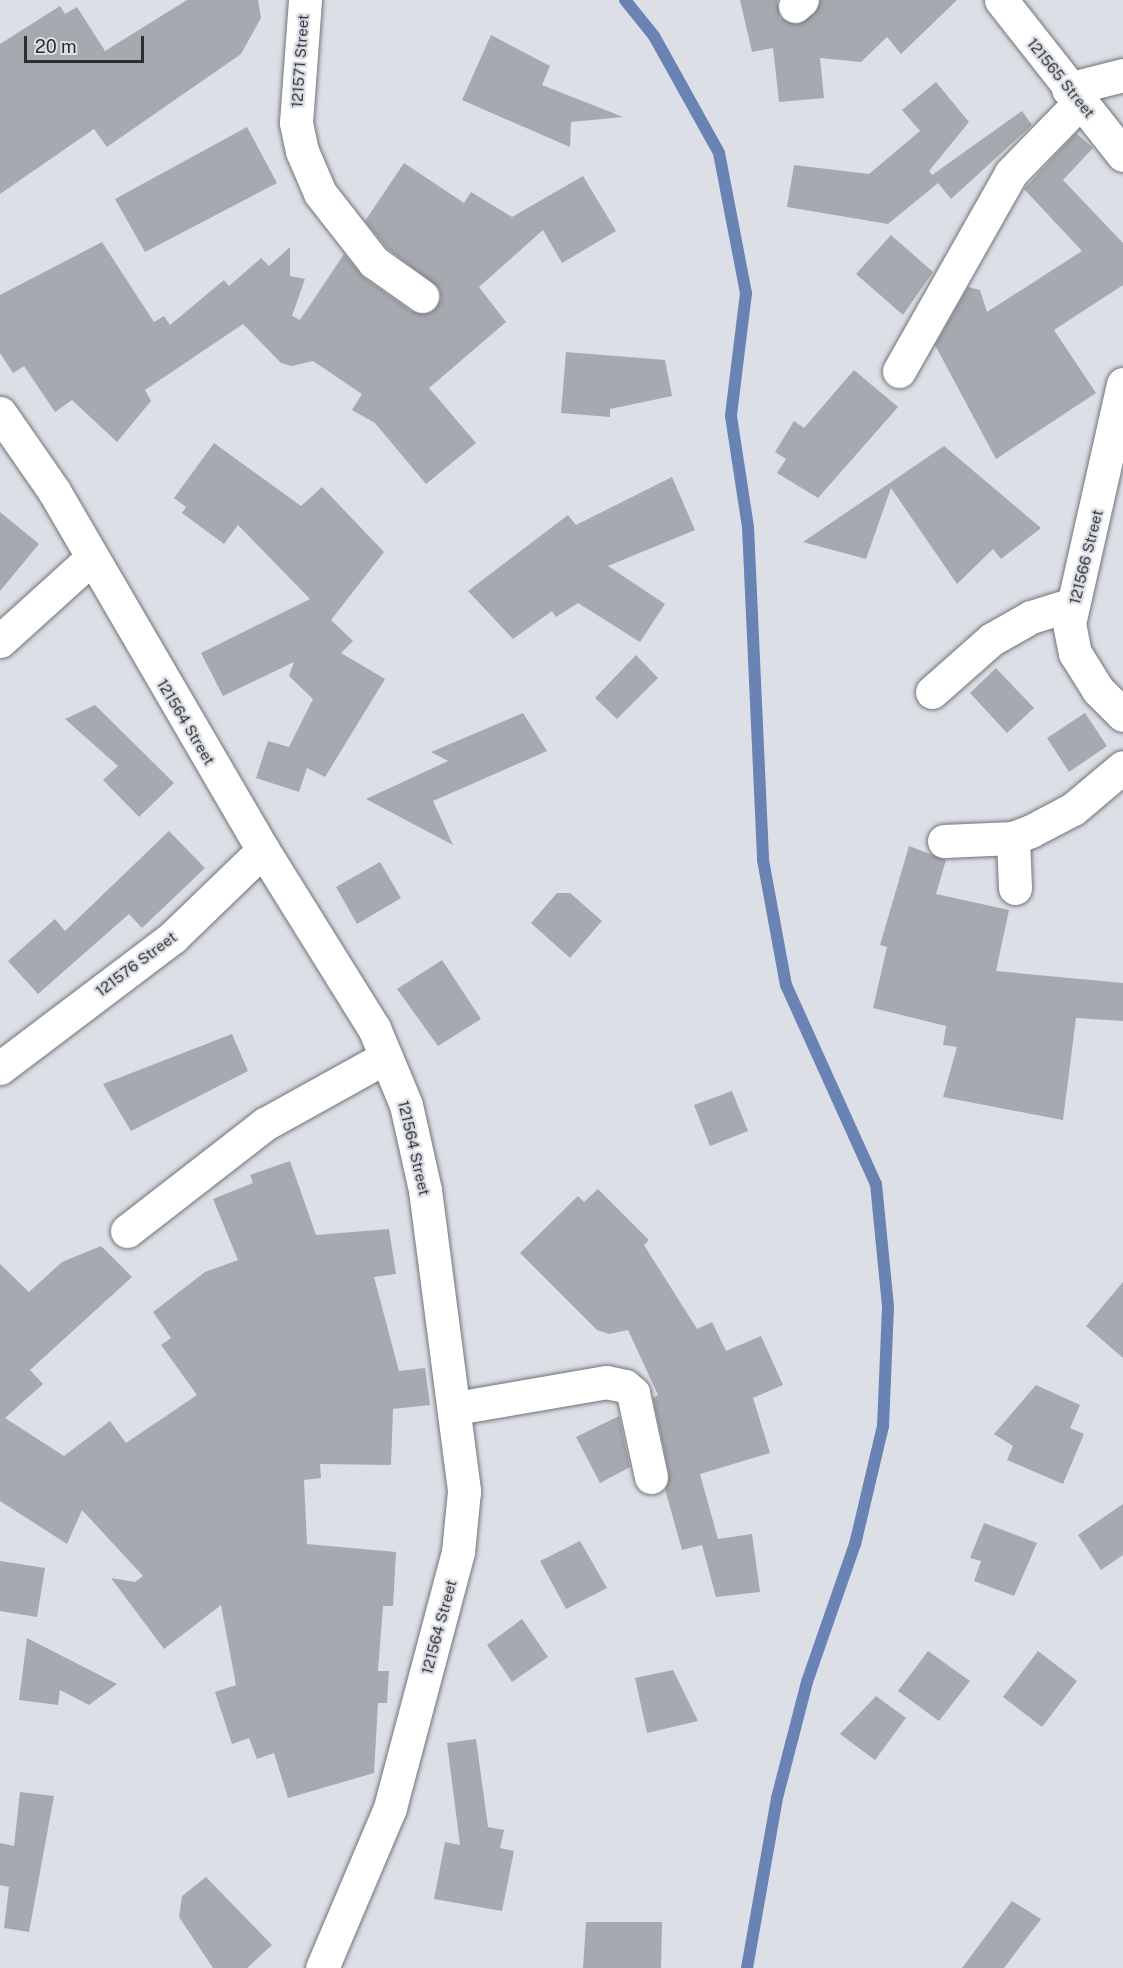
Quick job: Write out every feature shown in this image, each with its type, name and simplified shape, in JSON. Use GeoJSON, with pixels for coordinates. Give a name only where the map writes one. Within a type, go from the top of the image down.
{"type":"FeatureCollection","features":[{"type":"Feature","properties":{"kind":"street","name":"121571 Street"},"geometry":{"type":"LineString","coordinates":[[305,0],[296,123],[320,193],[374,262],[422,296]]}},
{"type":"Feature","properties":{"kind":"street","name":"121565 Street"},"geometry":{"type":"LineString","coordinates":[[1001,0],[1123,155]]}},
{"type":"Feature","properties":{"kind":"street"},"geometry":{"type":"LineString","coordinates":[[899,371],[1011,173],[1074,95],[1123,75]]}},
{"type":"Feature","properties":{"kind":"street","name":"121566 Street"},"geometry":{"type":"LineString","coordinates":[[1123,384],[1069,623],[1075,652],[1098,690],[1123,715]]}},
{"type":"Feature","properties":{"kind":"street","name":"121564 Street"},"geometry":{"type":"LineString","coordinates":[[0,412],[92,558],[263,850],[374,1028],[406,1105],[425,1190],[456,1408],[464,1491],[458,1552],[390,1808],[322,1968]]}},
{"type":"Feature","properties":{"kind":"street"},"geometry":{"type":"LineString","coordinates":[[0,641],[92,558]]}},
{"type":"Feature","properties":{"kind":"street"},"geometry":{"type":"LineString","coordinates":[[932,692],[992,639],[1031,617],[1073,604]]}},
{"type":"Feature","properties":{"kind":"street"},"geometry":{"type":"LineString","coordinates":[[944,841],[1013,838],[1073,809],[1123,767]]}},
{"type":"Feature","properties":{"kind":"street"},"geometry":{"type":"LineString","coordinates":[[1013,838],[1015,888]]}},
{"type":"Feature","properties":{"kind":"street","name":"121576 Street"},"geometry":{"type":"LineString","coordinates":[[0,1068],[173,938],[263,850]]}},
{"type":"Feature","properties":{"kind":"street"},"geometry":{"type":"LineString","coordinates":[[127,1231],[265,1124],[386,1057]]}},
{"type":"Feature","properties":{"kind":"street"},"geometry":{"type":"LineString","coordinates":[[456,1408],[606,1382],[625,1386],[633,1393],[651,1478]]}},
{"type":"Feature","properties":{"kind":"building"},"geometry":{"type":"Polygon","coordinates":[[[187,0],[258,0],[261,18],[241,54],[107,147],[94,129],[0,194],[0,44],[60,6],[65,14],[77,7],[105,51],[187,0]]]}},
{"type":"Feature","properties":{"kind":"building"},"geometry":{"type":"Polygon","coordinates":[[[740,0],[777,0],[780,18],[798,24],[814,14],[820,0],[957,0],[901,54],[887,37],[861,62],[820,58],[824,98],[779,102],[773,48],[752,52],[740,0]]]}},
{"type":"Feature","properties":{"kind":"building"},"geometry":{"type":"Polygon","coordinates":[[[491,35],[550,66],[542,85],[623,117],[571,122],[570,147],[462,100],[491,35]]]}},
{"type":"Feature","properties":{"kind":"building"},"geometry":{"type":"Polygon","coordinates":[[[936,82],[969,122],[929,171],[932,175],[1022,111],[1032,125],[951,199],[938,183],[888,224],[787,207],[794,165],[869,174],[920,131],[902,110],[936,82]]]}},
{"type":"Feature","properties":{"kind":"building"},"geometry":{"type":"Polygon","coordinates":[[[247,127],[277,183],[145,252],[115,199],[247,127]]]}},
{"type":"Feature","properties":{"kind":"building"},"geometry":{"type":"Polygon","coordinates":[[[1076,133],[1093,148],[1063,180],[1123,243],[1123,285],[1054,330],[1096,393],[996,459],[935,345],[968,287],[980,290],[987,312],[1082,251],[1024,189],[1076,133]]]}},
{"type":"Feature","properties":{"kind":"building"},"geometry":{"type":"Polygon","coordinates":[[[404,163],[464,203],[471,192],[512,217],[583,176],[616,231],[562,263],[543,230],[479,287],[506,322],[429,388],[476,443],[426,484],[375,423],[352,410],[362,394],[313,361],[292,366],[281,363],[243,324],[145,390],[151,401],[117,442],[72,400],[55,412],[24,366],[13,373],[0,353],[0,295],[102,242],[154,322],[164,316],[170,325],[224,280],[229,286],[261,258],[269,266],[290,247],[290,276],[305,279],[292,316],[300,320],[344,254],[363,277],[411,311],[430,313],[441,298],[439,288],[387,248],[365,221],[404,163]]]}},
{"type":"Feature","properties":{"kind":"building"},"geometry":{"type":"Polygon","coordinates":[[[891,235],[933,272],[903,315],[856,274],[891,235]]]}},
{"type":"Feature","properties":{"kind":"building"},"geometry":{"type":"Polygon","coordinates":[[[566,352],[665,360],[672,396],[610,409],[610,417],[561,413],[566,352]]]}},
{"type":"Feature","properties":{"kind":"building"},"geometry":{"type":"Polygon","coordinates":[[[854,370],[898,407],[818,498],[777,473],[786,459],[775,452],[794,421],[804,428],[854,370]]]}},
{"type":"Feature","properties":{"kind":"building"},"geometry":{"type":"Polygon","coordinates":[[[214,443],[301,506],[322,487],[384,552],[331,620],[353,641],[341,653],[385,679],[325,777],[307,768],[299,792],[256,778],[268,741],[289,747],[313,699],[289,676],[294,662],[223,696],[201,653],[310,599],[238,525],[224,544],[182,513],[186,507],[174,498],[214,443]]]}},
{"type":"Feature","properties":{"kind":"building"},"geometry":{"type":"Polygon","coordinates":[[[944,446],[1041,528],[1001,559],[993,549],[957,584],[891,488],[866,559],[803,542],[944,446]]]}},
{"type":"Feature","properties":{"kind":"building"},"geometry":{"type":"Polygon","coordinates":[[[672,477],[695,530],[608,566],[665,604],[640,642],[578,603],[556,617],[552,611],[513,639],[468,591],[568,515],[576,525],[672,477]]]}},
{"type":"Feature","properties":{"kind":"building"},"geometry":{"type":"Polygon","coordinates":[[[0,512],[39,544],[0,591],[0,512]]]}},
{"type":"Feature","properties":{"kind":"building"},"geometry":{"type":"Polygon","coordinates":[[[636,655],[658,678],[617,719],[595,698],[636,655]]]}},
{"type":"Feature","properties":{"kind":"building"},"geometry":{"type":"Polygon","coordinates":[[[996,668],[1034,708],[1007,733],[970,693],[996,668]]]}},
{"type":"Feature","properties":{"kind":"building"},"geometry":{"type":"Polygon","coordinates":[[[95,705],[174,783],[139,817],[103,780],[118,766],[65,719],[95,705]]]}},
{"type":"Feature","properties":{"kind":"building"},"geometry":{"type":"Polygon","coordinates":[[[523,713],[547,751],[433,801],[453,845],[366,799],[448,761],[431,752],[523,713]]]}},
{"type":"Feature","properties":{"kind":"building"},"geometry":{"type":"Polygon","coordinates":[[[1085,713],[1107,746],[1069,772],[1047,738],[1085,713]]]}},
{"type":"Feature","properties":{"kind":"building"},"geometry":{"type":"Polygon","coordinates":[[[169,831],[205,868],[142,928],[129,914],[38,994],[8,961],[55,919],[65,931],[169,831]]]}},
{"type":"Feature","properties":{"kind":"building"},"geometry":{"type":"Polygon","coordinates":[[[909,846],[946,860],[936,894],[1009,910],[996,971],[1123,983],[1123,1021],[1076,1018],[1063,1120],[943,1097],[957,1047],[943,1045],[946,1026],[873,1008],[887,947],[880,945],[909,846]]]}},
{"type":"Feature","properties":{"kind":"building"},"geometry":{"type":"Polygon","coordinates":[[[380,862],[401,898],[357,924],[336,887],[380,862]]]}},
{"type":"Feature","properties":{"kind":"building"},"geometry":{"type":"Polygon","coordinates":[[[557,893],[570,893],[602,921],[570,958],[531,923],[557,893]]]}},
{"type":"Feature","properties":{"kind":"building"},"geometry":{"type":"Polygon","coordinates":[[[442,960],[481,1019],[438,1046],[397,989],[442,960]]]}},
{"type":"Feature","properties":{"kind":"building"},"geometry":{"type":"Polygon","coordinates":[[[232,1034],[248,1071],[131,1131],[103,1084],[232,1034]]]}},
{"type":"Feature","properties":{"kind":"building"},"geometry":{"type":"Polygon","coordinates":[[[732,1091],[748,1131],[710,1146],[694,1105],[732,1091]]]}},
{"type":"Feature","properties":{"kind":"building"},"geometry":{"type":"Polygon","coordinates":[[[290,1161],[316,1235],[389,1229],[396,1274],[374,1277],[399,1371],[425,1368],[430,1405],[393,1409],[391,1465],[320,1464],[321,1478],[304,1480],[307,1544],[396,1552],[393,1606],[383,1606],[378,1671],[389,1671],[387,1703],[378,1703],[374,1773],[288,1798],[274,1753],[257,1759],[249,1738],[232,1744],[215,1692],[236,1685],[221,1605],[164,1649],[111,1578],[135,1582],[143,1576],[82,1510],[67,1544],[0,1501],[0,1264],[29,1292],[62,1262],[101,1246],[132,1277],[30,1370],[43,1384],[5,1418],[64,1456],[110,1421],[126,1443],[197,1395],[161,1345],[171,1338],[153,1312],[205,1272],[238,1260],[213,1199],[253,1183],[250,1175],[290,1161]]]}},
{"type":"Feature","properties":{"kind":"building"},"geometry":{"type":"Polygon","coordinates":[[[598,1189],[649,1240],[644,1245],[697,1329],[712,1322],[726,1351],[761,1336],[783,1385],[753,1398],[770,1453],[700,1474],[718,1539],[752,1534],[760,1592],[716,1597],[702,1545],[682,1550],[665,1489],[669,1473],[653,1398],[658,1395],[628,1330],[609,1334],[597,1330],[520,1253],[578,1196],[584,1202],[598,1189]]]}},
{"type":"Feature","properties":{"kind":"building"},"geometry":{"type":"Polygon","coordinates":[[[1123,1282],[1123,1358],[1086,1326],[1123,1282]]]}},
{"type":"Feature","properties":{"kind":"building"},"geometry":{"type":"Polygon","coordinates":[[[1036,1385],[1080,1405],[1070,1428],[1084,1434],[1063,1484],[1007,1460],[1013,1446],[994,1434],[1036,1385]]]}},
{"type":"Feature","properties":{"kind":"building"},"geometry":{"type":"Polygon","coordinates":[[[619,1416],[630,1467],[600,1483],[576,1437],[619,1416]]]}},
{"type":"Feature","properties":{"kind":"building"},"geometry":{"type":"Polygon","coordinates":[[[1123,1504],[1123,1555],[1101,1570],[1078,1535],[1123,1504]]]}},
{"type":"Feature","properties":{"kind":"building"},"geometry":{"type":"Polygon","coordinates":[[[984,1523],[1037,1543],[1014,1596],[974,1581],[981,1561],[970,1558],[984,1523]]]}},
{"type":"Feature","properties":{"kind":"building"},"geometry":{"type":"Polygon","coordinates":[[[580,1541],[607,1588],[566,1609],[540,1561],[580,1541]]]}},
{"type":"Feature","properties":{"kind":"building"},"geometry":{"type":"Polygon","coordinates":[[[0,1561],[45,1568],[37,1617],[0,1611],[0,1561]]]}},
{"type":"Feature","properties":{"kind":"building"},"geometry":{"type":"Polygon","coordinates":[[[522,1619],[548,1657],[512,1682],[487,1645],[522,1619]]]}},
{"type":"Feature","properties":{"kind":"building"},"geometry":{"type":"Polygon","coordinates":[[[27,1638],[117,1684],[89,1705],[60,1690],[58,1705],[19,1700],[27,1638]]]}},
{"type":"Feature","properties":{"kind":"building"},"geometry":{"type":"Polygon","coordinates":[[[928,1651],[970,1681],[939,1721],[898,1691],[928,1651]]]}},
{"type":"Feature","properties":{"kind":"building"},"geometry":{"type":"Polygon","coordinates":[[[1038,1651],[1077,1681],[1042,1727],[1003,1697],[1038,1651]]]}},
{"type":"Feature","properties":{"kind":"building"},"geometry":{"type":"Polygon","coordinates":[[[673,1670],[698,1721],[647,1733],[635,1678],[673,1670]]]}},
{"type":"Feature","properties":{"kind":"building"},"geometry":{"type":"Polygon","coordinates":[[[876,1696],[906,1718],[875,1760],[840,1734],[876,1696]]]}},
{"type":"Feature","properties":{"kind":"building"},"geometry":{"type":"Polygon","coordinates":[[[476,1739],[488,1827],[504,1830],[500,1848],[514,1851],[502,1911],[434,1899],[445,1842],[460,1845],[447,1743],[476,1739]]]}},
{"type":"Feature","properties":{"kind":"building"},"geometry":{"type":"Polygon","coordinates":[[[20,1792],[54,1796],[29,1932],[4,1928],[9,1887],[0,1885],[0,1843],[14,1846],[20,1792]]]}},
{"type":"Feature","properties":{"kind":"building"},"geometry":{"type":"Polygon","coordinates":[[[206,1877],[272,1945],[247,1968],[213,1968],[179,1917],[182,1896],[206,1877]]]}},
{"type":"Feature","properties":{"kind":"building"},"geometry":{"type":"Polygon","coordinates":[[[1012,1901],[1041,1919],[1004,1968],[962,1968],[1012,1901]]]}},
{"type":"Feature","properties":{"kind":"building"},"geometry":{"type":"Polygon","coordinates":[[[586,1922],[662,1922],[661,1968],[583,1968],[586,1922]]]}},
{"type":"Feature","properties":{"kind":"waterway"},"geometry":{"type":"LineString","coordinates":[[625,0],[654,36],[719,153],[746,293],[731,416],[748,527],[763,860],[786,985],[876,1184],[888,1307],[883,1426],[855,1544],[807,1682],[777,1798],[747,1968]]}}]}
